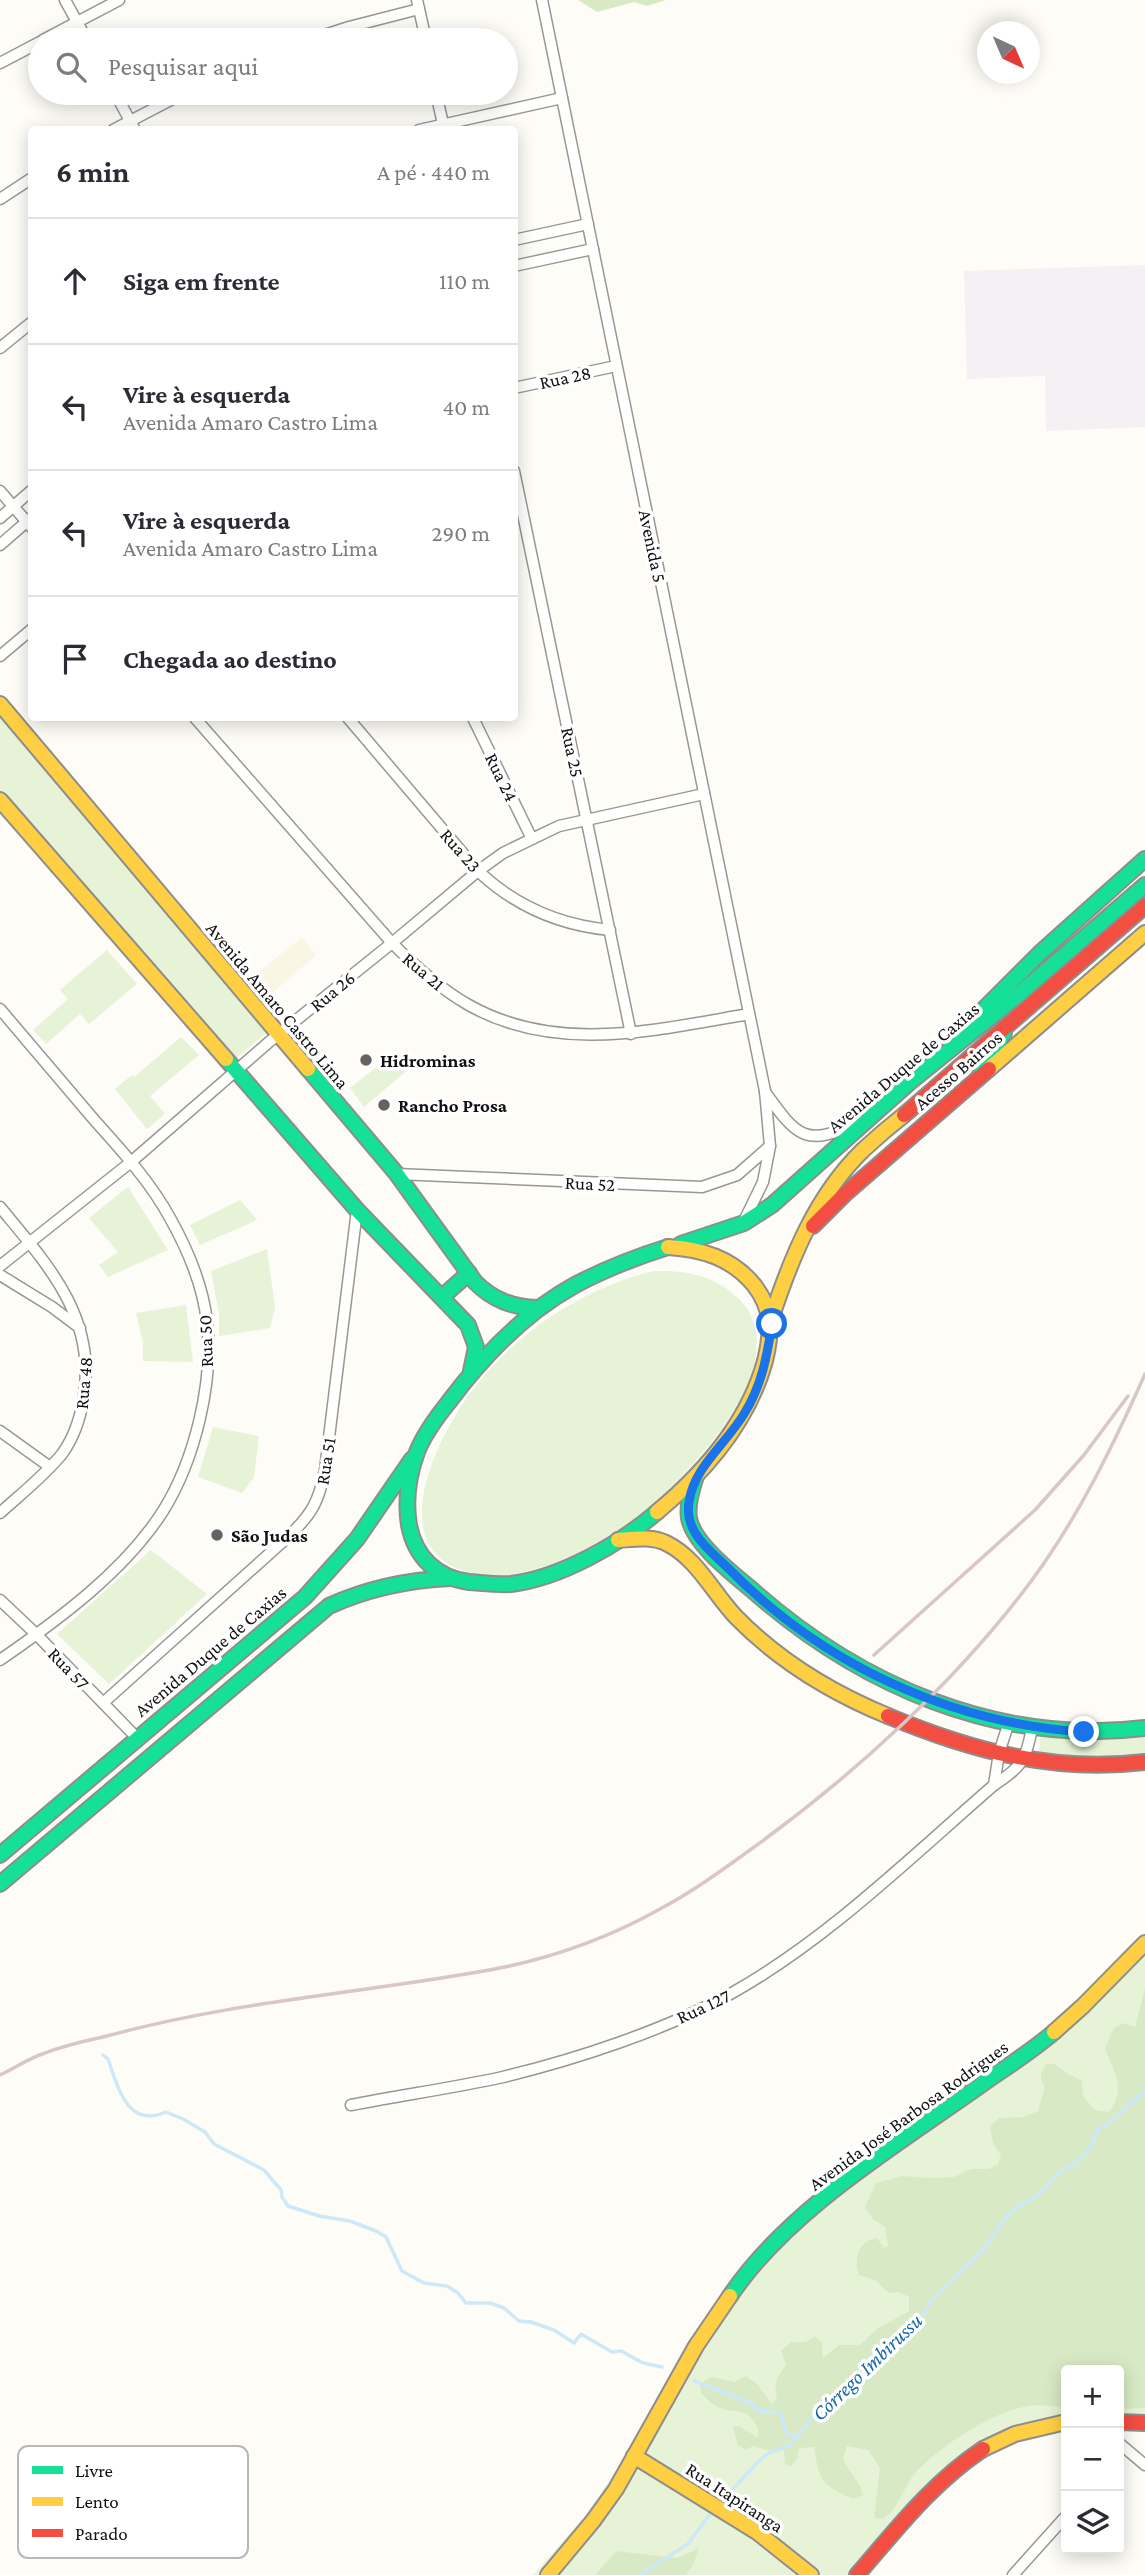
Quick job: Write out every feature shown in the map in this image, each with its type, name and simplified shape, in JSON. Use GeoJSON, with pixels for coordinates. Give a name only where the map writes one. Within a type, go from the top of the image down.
{"type":"FeatureCollection","features":[{"type":"Feature","properties":{"kind":"main road","name":"Avenida Amaro Castro Lima"},"geometry":{"type":"LineString","coordinates":[[0,704],[396,1174],[486,1293],[497,1301],[519,1308],[537,1308]]}},
{"type":"Feature","properties":{"kind":"main road"},"geometry":{"type":"LineString","coordinates":[[0,800],[234,1072],[357,1210],[468,1325],[475,1336],[477,1349],[471,1371]]}},
{"type":"Feature","properties":{"kind":"main road"},"geometry":{"type":"LineString","coordinates":[[910,1082],[1040,953],[1145,859]]}},
{"type":"Feature","properties":{"kind":"main road","name":"Avenida Duque de Caxias"},"geometry":{"type":"LineString","coordinates":[[0,1856],[305,1597],[357,1539],[471,1371],[537,1308],[598,1272],[631,1258],[744,1223],[780,1198],[910,1082],[1018,995],[1145,885]]}},
{"type":"Feature","properties":{"kind":"main road","name":"Avenida Duque de Caxias"},"geometry":{"type":"LineString","coordinates":[[451,1578],[484,1584],[530,1580],[596,1553],[669,1502],[696,1476],[743,1416],[755,1393],[765,1369],[772,1316],[789,1266],[800,1240],[828,1193],[862,1151],[1145,906]]}},
{"type":"Feature","properties":{"kind":"main road","name":"Acesso Bairros"},"geometry":{"type":"LineString","coordinates":[[800,1240],[846,1193],[1145,933]]}},
{"type":"Feature","properties":{"kind":"main road"},"geometry":{"type":"LineString","coordinates":[[979,1077],[1009,1024]]}},
{"type":"Feature","properties":{"kind":"main road"},"geometry":{"type":"LineString","coordinates":[[668,1247],[691,1248],[713,1254],[733,1264],[750,1279],[772,1316]]}},
{"type":"Feature","properties":{"kind":"main road"},"geometry":{"type":"LineString","coordinates":[[442,1297],[469,1273]]}},
{"type":"Feature","properties":{"kind":"main road"},"geometry":{"type":"LineString","coordinates":[[417,1451],[407,1507],[409,1530],[423,1558],[451,1578]]}},
{"type":"Feature","properties":{"kind":"main road"},"geometry":{"type":"LineString","coordinates":[[696,1476],[688,1504],[690,1522],[698,1539],[757,1597],[814,1640],[882,1679],[926,1699],[1032,1728],[1084,1732],[1145,1728]]}},
{"type":"Feature","properties":{"kind":"main road"},"geometry":{"type":"LineString","coordinates":[[618,1540],[639,1538],[667,1543],[682,1554],[727,1607],[758,1638],[813,1678],[851,1699],[936,1737],[1025,1759],[1075,1766],[1145,1762]]}},
{"type":"Feature","properties":{"kind":"main road"},"geometry":{"type":"LineString","coordinates":[[0,1884],[329,1606],[390,1583],[451,1578]]}},
{"type":"Feature","properties":{"kind":"main road","name":"Avenida José Barbosa Rodrigues"},"geometry":{"type":"LineString","coordinates":[[548,2575],[616,2489],[696,2346],[745,2273],[804,2215],[845,2181],[1041,2043],[1083,2006],[1145,1943]]}},
{"type":"Feature","properties":{"kind":"main road"},"geometry":{"type":"LineString","coordinates":[[1124,2422],[1145,2423]]}},
{"type":"Feature","properties":{"kind":"main road"},"geometry":{"type":"LineString","coordinates":[[857,2575],[936,2487],[982,2450],[1019,2433],[1061,2423]]}},
{"type":"Feature","properties":{"kind":"main road","name":"Rua Itapiranga"},"geometry":{"type":"LineString","coordinates":[[635,2456],[757,2532],[811,2575]]}},
{"type":"Feature","properties":{"kind":"street"},"geometry":{"type":"LineString","coordinates":[[65,0],[80,28]]}},
{"type":"Feature","properties":{"kind":"street"},"geometry":{"type":"LineString","coordinates":[[66,28],[119,0]]}},
{"type":"Feature","properties":{"kind":"street","name":"Avenida 5"},"geometry":{"type":"LineString","coordinates":[[542,0],[765,1091],[771,1146],[763,1182],[744,1223]]}},
{"type":"Feature","properties":{"kind":"street"},"geometry":{"type":"LineString","coordinates":[[346,28],[418,5],[423,28]]}},
{"type":"Feature","properties":{"kind":"street"},"geometry":{"type":"LineString","coordinates":[[0,64],[28,49]]}},
{"type":"Feature","properties":{"kind":"street"},"geometry":{"type":"LineString","coordinates":[[435,126],[562,98]]}},
{"type":"Feature","properties":{"kind":"street"},"geometry":{"type":"LineString","coordinates":[[121,105],[132,125],[164,105]]}},
{"type":"Feature","properties":{"kind":"street"},"geometry":{"type":"LineString","coordinates":[[439,105],[443,124]]}},
{"type":"Feature","properties":{"kind":"street"},"geometry":{"type":"LineString","coordinates":[[0,199],[28,181]]}},
{"type":"Feature","properties":{"kind":"street"},"geometry":{"type":"LineString","coordinates":[[518,239],[587,224]]}},
{"type":"Feature","properties":{"kind":"street"},"geometry":{"type":"LineString","coordinates":[[518,265],[593,249]]}},
{"type":"Feature","properties":{"kind":"street"},"geometry":{"type":"LineString","coordinates":[[0,348],[28,325]]}},
{"type":"Feature","properties":{"kind":"street","name":"Rua 28"},"geometry":{"type":"LineString","coordinates":[[518,387],[617,366]]}},
{"type":"Feature","properties":{"kind":"street"},"geometry":{"type":"LineString","coordinates":[[0,491],[28,520]]}},
{"type":"Feature","properties":{"kind":"street"},"geometry":{"type":"LineString","coordinates":[[0,518],[28,493]]}},
{"type":"Feature","properties":{"kind":"street","name":"Rua 25"},"geometry":{"type":"LineString","coordinates":[[519,511],[631,1034]]}},
{"type":"Feature","properties":{"kind":"street"},"geometry":{"type":"LineString","coordinates":[[0,545],[28,524]]}},
{"type":"Feature","properties":{"kind":"street"},"geometry":{"type":"LineString","coordinates":[[0,656],[28,632]]}},
{"type":"Feature","properties":{"kind":"street","name":"Rua 21"},"geometry":{"type":"LineString","coordinates":[[198,721],[392,943],[440,986],[466,1004],[490,1016],[554,1033],[631,1034],[749,1014]]}},
{"type":"Feature","properties":{"kind":"street","name":"Rua 23"},"geometry":{"type":"LineString","coordinates":[[351,721],[478,871],[503,892],[537,912],[562,922],[610,930]]}},
{"type":"Feature","properties":{"kind":"street","name":"Rua 24"},"geometry":{"type":"LineString","coordinates":[[474,721],[531,838]]}},
{"type":"Feature","properties":{"kind":"street","name":"Rua 26"},"geometry":{"type":"LineString","coordinates":[[0,1266],[28,1241],[131,1162],[279,1034],[503,853],[531,838],[586,818],[704,794]]}},
{"type":"Feature","properties":{"kind":"street","name":"Rua 50"},"geometry":{"type":"LineString","coordinates":[[0,1009],[131,1162],[170,1216],[199,1284],[207,1323],[207,1365],[202,1407],[193,1444],[163,1511],[105,1578],[69,1611],[0,1660]]}},
{"type":"Feature","properties":{"kind":"street","name":"Avenida 5"},"geometry":{"type":"LineString","coordinates":[[765,1091],[785,1119],[797,1131],[810,1136],[825,1136],[840,1131],[877,1112]]}},
{"type":"Feature","properties":{"kind":"street","name":"Rua 52"},"geometry":{"type":"LineString","coordinates":[[396,1174],[702,1187],[737,1175],[771,1146]]}},
{"type":"Feature","properties":{"kind":"street","name":"Rua 48"},"geometry":{"type":"LineString","coordinates":[[0,1207],[63,1288],[81,1328],[86,1348],[87,1374],[81,1415],[63,1452],[0,1513]]}},
{"type":"Feature","properties":{"kind":"street","name":"Rua 51"},"geometry":{"type":"LineString","coordinates":[[103,1703],[307,1519],[320,1497],[326,1471],[357,1210]]}},
{"type":"Feature","properties":{"kind":"street"},"geometry":{"type":"LineString","coordinates":[[0,1275],[81,1328]]}},
{"type":"Feature","properties":{"kind":"street"},"geometry":{"type":"LineString","coordinates":[[0,1431],[50,1467]]}},
{"type":"Feature","properties":{"kind":"street","name":"Rua 57"},"geometry":{"type":"LineString","coordinates":[[0,1601],[37,1635],[137,1738]]}},
{"type":"Feature","properties":{"kind":"street"},"geometry":{"type":"LineString","coordinates":[[994,1785],[999,1753],[1009,1722]]}},
{"type":"Feature","properties":{"kind":"street"},"geometry":{"type":"LineString","coordinates":[[1025,1759],[1032,1728]]}},
{"type":"Feature","properties":{"kind":"street","name":"Rua 127"},"geometry":{"type":"LineString","coordinates":[[351,2105],[503,2077],[632,2037],[720,1999],[773,1968],[835,1923],[994,1785],[1019,1768],[1025,1759]]}},
{"type":"Feature","properties":{"kind":"street"},"geometry":{"type":"LineString","coordinates":[[1124,2447],[1145,2465]]}},
{"type":"Feature","properties":{"kind":"street"},"geometry":{"type":"LineString","coordinates":[[1013,2575],[1061,2522]]}},
{"type":"Feature","properties":{"kind":"shaded area"},"geometry":{"type":"Polygon","coordinates":[[[1145,265],[1145,427],[1046,431],[1045,376],[967,379],[964,271],[1145,265]]]}},
{"type":"Feature","properties":{"kind":"shaded area"},"geometry":{"type":"Polygon","coordinates":[[[302,937],[316,955],[271,994],[255,975],[302,937]]]}},
{"type":"Feature","properties":{"kind":"green space"},"geometry":{"type":"Polygon","coordinates":[[[578,0],[666,0],[647,6],[634,2],[597,12],[578,0]]]}},
{"type":"Feature","properties":{"kind":"green space"},"geometry":{"type":"Polygon","coordinates":[[[0,708],[267,1032],[231,1063],[0,795],[0,708]]]}},
{"type":"Feature","properties":{"kind":"green space"},"geometry":{"type":"Polygon","coordinates":[[[107,950],[137,984],[89,1024],[80,1014],[46,1044],[33,1030],[68,999],[60,990],[107,950]]]}},
{"type":"Feature","properties":{"kind":"green space"},"geometry":{"type":"Polygon","coordinates":[[[181,1037],[199,1055],[150,1096],[165,1114],[147,1129],[115,1089],[132,1075],[134,1077],[181,1037]]]}},
{"type":"Feature","properties":{"kind":"green space"},"geometry":{"type":"Polygon","coordinates":[[[397,1051],[411,1067],[364,1107],[350,1088],[397,1051]]]}},
{"type":"Feature","properties":{"kind":"green space"},"geometry":{"type":"Polygon","coordinates":[[[128,1187],[168,1250],[108,1277],[99,1265],[118,1252],[89,1218],[128,1187]]]}},
{"type":"Feature","properties":{"kind":"green space"},"geometry":{"type":"Polygon","coordinates":[[[240,1200],[257,1220],[200,1245],[190,1225],[240,1200]]]}},
{"type":"Feature","properties":{"kind":"green space"},"geometry":{"type":"Polygon","coordinates":[[[267,1249],[275,1307],[270,1328],[219,1336],[219,1313],[211,1271],[267,1249]]]}},
{"type":"Feature","properties":{"kind":"green space"},"geometry":{"type":"Polygon","coordinates":[[[653,1271],[689,1273],[721,1285],[740,1300],[755,1326],[756,1355],[746,1386],[729,1418],[707,1448],[658,1500],[637,1517],[600,1541],[560,1561],[524,1572],[488,1575],[461,1570],[438,1556],[426,1536],[422,1513],[425,1487],[445,1434],[471,1392],[508,1351],[552,1316],[601,1289],[653,1271]]]}},
{"type":"Feature","properties":{"kind":"green space"},"geometry":{"type":"Polygon","coordinates":[[[186,1305],[193,1362],[143,1361],[143,1342],[136,1313],[186,1305]]]}},
{"type":"Feature","properties":{"kind":"green space"},"geometry":{"type":"Polygon","coordinates":[[[213,1427],[259,1436],[254,1477],[242,1493],[198,1477],[213,1427]]]}},
{"type":"Feature","properties":{"kind":"green space"},"geometry":{"type":"Polygon","coordinates":[[[151,1550],[207,1594],[109,1684],[57,1634],[151,1550]]]}},
{"type":"Feature","properties":{"kind":"green space"},"geometry":{"type":"Polygon","coordinates":[[[1145,1736],[1145,1757],[1080,1760],[1039,1756],[1040,1737],[1065,1739],[1145,1736]]]}},
{"type":"Feature","properties":{"kind":"green space"},"geometry":{"type":"Polygon","coordinates":[[[1145,1949],[1145,2430],[1124,2428],[1124,2365],[1061,2365],[1061,2425],[1030,2430],[961,2464],[855,2575],[800,2575],[743,2532],[796,2575],[533,2575],[585,2516],[724,2314],[778,2250],[807,2221],[846,2189],[1005,2076],[1145,1949]]]}},
{"type":"Feature","properties":{"kind":"green space"},"geometry":{"type":"Polygon","coordinates":[[[1145,1988],[1145,2408],[1124,2409],[1124,2365],[1061,2365],[1061,2407],[1042,2405],[1014,2409],[968,2431],[917,2471],[894,2509],[883,2519],[874,2518],[880,2468],[868,2450],[847,2446],[843,2459],[863,2495],[853,2499],[823,2481],[814,2447],[799,2448],[797,2459],[791,2466],[785,2464],[784,2450],[775,2452],[753,2446],[746,2450],[738,2445],[733,2427],[739,2426],[757,2437],[759,2430],[746,2413],[714,2405],[701,2393],[700,2384],[712,2377],[735,2382],[746,2376],[757,2384],[772,2404],[777,2398],[777,2380],[786,2365],[781,2351],[791,2342],[805,2342],[815,2336],[822,2343],[823,2358],[839,2345],[860,2345],[877,2329],[909,2311],[909,2297],[899,2292],[889,2293],[875,2280],[859,2275],[857,2269],[857,2257],[865,2243],[877,2238],[884,2248],[888,2246],[885,2227],[873,2219],[865,2207],[876,2183],[902,2176],[954,2177],[971,2169],[989,2169],[998,2164],[1001,2156],[993,2143],[990,2126],[999,2118],[1024,2117],[1038,2111],[1045,2087],[1041,2075],[1046,2064],[1054,2064],[1082,2081],[1083,2096],[1095,2110],[1109,2112],[1118,2087],[1105,2048],[1114,2028],[1124,2023],[1135,2027],[1145,1988]]]}},
{"type":"Feature","properties":{"kind":"green space"},"geometry":{"type":"Polygon","coordinates":[[[699,2548],[686,2575],[595,2575],[616,2551],[677,2558],[699,2548]]]}},
{"type":"Feature","properties":{"kind":"waterway"},"geometry":{"type":"LineString","coordinates":[[103,2055],[108,2059],[120,2093],[133,2110],[142,2115],[153,2116],[166,2112],[205,2132],[214,2144],[264,2170],[281,2190],[288,2206],[319,2216],[350,2221],[376,2231],[386,2237],[402,2271],[424,2283],[447,2286],[458,2293],[466,2303],[490,2303],[504,2308],[519,2321],[554,2330],[574,2343],[581,2334],[612,2352],[621,2351],[643,2363],[662,2367]]}},
{"type":"Feature","properties":{"kind":"waterway","name":"Córrego Imbirussu"},"geometry":{"type":"LineString","coordinates":[[718,2505],[759,2461],[769,2453],[790,2445],[815,2414],[837,2400],[852,2386],[877,2351],[919,2322],[932,2300],[983,2250],[1006,2217],[1018,2206],[1037,2196],[1060,2172],[1073,2165],[1091,2148],[1097,2130],[1111,2122],[1145,2091]]}},
{"type":"Feature","properties":{"kind":"waterway"},"geometry":{"type":"LineString","coordinates":[[694,2381],[751,2403],[759,2411],[780,2413],[787,2434],[796,2436]]}},
{"type":"Feature","properties":{"kind":"waterway","name":"Córrego Imbirussu"},"geometry":{"type":"LineString","coordinates":[[640,2575],[688,2544],[712,2511]]}},
{"type":"Feature","properties":{"kind":"railway"},"geometry":{"type":"LineString","coordinates":[[0,2075],[33,2058],[76,2043],[198,2015],[496,1969],[545,1957],[616,1931],[683,1896],[750,1850],[827,1791],[901,1726],[970,1655],[1032,1580],[1065,1531],[1108,1454],[1145,1374]]}},
{"type":"Feature","properties":{"kind":"railway"},"geometry":{"type":"LineString","coordinates":[[874,1655],[1035,1510],[1084,1455],[1128,1396]]}},
{"type":"Feature","properties":{"kind":"traffic: fast"},"geometry":{"type":"LineString","coordinates":[[950,1043],[1040,953],[1145,859]]}},
{"type":"Feature","properties":{"kind":"traffic: fast"},"geometry":{"type":"LineString","coordinates":[[681,1244],[744,1223],[772,1205],[910,1082],[1018,995],[1145,885]]}},
{"type":"Feature","properties":{"kind":"traffic: fast"},"geometry":{"type":"LineString","coordinates":[[979,1077],[1004,1033]]}},
{"type":"Feature","properties":{"kind":"traffic: fast"},"geometry":{"type":"LineString","coordinates":[[226,1059],[357,1210],[468,1325],[476,1347],[471,1371]]}},
{"type":"Feature","properties":{"kind":"traffic: fast"},"geometry":{"type":"LineString","coordinates":[[308,1069],[396,1173],[475,1282],[503,1301],[537,1308]]}},
{"type":"Feature","properties":{"kind":"traffic: fast"},"geometry":{"type":"LineString","coordinates":[[657,1512],[625,1536],[569,1567],[530,1580],[495,1584],[457,1580],[429,1564],[416,1547],[412,1536],[408,1497],[414,1460],[427,1433],[461,1386],[505,1337],[556,1296],[575,1285],[668,1247]]}},
{"type":"Feature","properties":{"kind":"traffic: fast"},"geometry":{"type":"LineString","coordinates":[[442,1297],[469,1273]]}},
{"type":"Feature","properties":{"kind":"traffic: fast"},"geometry":{"type":"LineString","coordinates":[[0,1855],[305,1597],[357,1539],[412,1459]]}},
{"type":"Feature","properties":{"kind":"traffic: fast"},"geometry":{"type":"LineString","coordinates":[[696,1476],[689,1502],[689,1518],[692,1528],[705,1547],[734,1575],[793,1623],[837,1654],[884,1680],[933,1701],[984,1717],[1037,1727],[1090,1731],[1145,1728]]}},
{"type":"Feature","properties":{"kind":"traffic: fast"},"geometry":{"type":"LineString","coordinates":[[0,1884],[329,1606],[388,1586],[451,1578]]}},
{"type":"Feature","properties":{"kind":"traffic: fast"},"geometry":{"type":"LineString","coordinates":[[730,2296],[754,2264],[814,2206],[883,2153],[1054,2032]]}},
{"type":"Feature","properties":{"kind":"traffic: slow"},"geometry":{"type":"LineString","coordinates":[[0,704],[308,1069]]}},
{"type":"Feature","properties":{"kind":"traffic: slow"},"geometry":{"type":"LineString","coordinates":[[0,800],[226,1059]]}},
{"type":"Feature","properties":{"kind":"traffic: slow"},"geometry":{"type":"LineString","coordinates":[[989,1069],[1145,933]]}},
{"type":"Feature","properties":{"kind":"traffic: slow"},"geometry":{"type":"LineString","coordinates":[[772,1316],[797,1249],[832,1187],[863,1150],[904,1115]]}},
{"type":"Feature","properties":{"kind":"traffic: slow"},"geometry":{"type":"LineString","coordinates":[[657,1512],[708,1463],[736,1425],[757,1384],[765,1361],[770,1331],[765,1303],[754,1285],[736,1268],[704,1253],[668,1247]]}},
{"type":"Feature","properties":{"kind":"traffic: slow"},"geometry":{"type":"LineString","coordinates":[[618,1540],[654,1539],[677,1550],[696,1567],[728,1608],[752,1633],[826,1686],[888,1716]]}},
{"type":"Feature","properties":{"kind":"traffic: slow"},"geometry":{"type":"LineString","coordinates":[[1054,2032],[1145,1943]]}},
{"type":"Feature","properties":{"kind":"traffic: slow"},"geometry":{"type":"LineString","coordinates":[[548,2575],[616,2489],[696,2346],[730,2296]]}},
{"type":"Feature","properties":{"kind":"traffic: slow"},"geometry":{"type":"LineString","coordinates":[[983,2449],[1015,2434],[1061,2423]]}},
{"type":"Feature","properties":{"kind":"traffic: slow"},"geometry":{"type":"LineString","coordinates":[[634,2456],[757,2532],[811,2575]]}},
{"type":"Feature","properties":{"kind":"traffic: jam"},"geometry":{"type":"LineString","coordinates":[[904,1115],[1145,906]]}},
{"type":"Feature","properties":{"kind":"traffic: jam"},"geometry":{"type":"LineString","coordinates":[[813,1226],[846,1193],[989,1069]]}},
{"type":"Feature","properties":{"kind":"traffic: jam"},"geometry":{"type":"LineString","coordinates":[[888,1716],[951,1740],[1046,1762],[1111,1765],[1145,1762]]}},
{"type":"Feature","properties":{"kind":"traffic: jam"},"geometry":{"type":"LineString","coordinates":[[1124,2422],[1145,2423]]}},
{"type":"Feature","properties":{"kind":"traffic: jam"},"geometry":{"type":"LineString","coordinates":[[857,2575],[931,2492],[983,2449]]}},
{"type":"Feature","properties":{"kind":"place","name":"Hidrominas"},"geometry":{"type":"Point","coordinates":[366,1060]}},
{"type":"Feature","properties":{"kind":"place","name":"Rancho Prosa"},"geometry":{"type":"Point","coordinates":[384,1105]}},
{"type":"Feature","properties":{"kind":"place","name":"São Judas"},"geometry":{"type":"Point","coordinates":[217,1535]}},
{"type":"Feature","properties":{"kind":"route"},"geometry":{"type":"LineString","coordinates":[[772,1324],[765,1369],[755,1393],[743,1416],[696,1476],[688,1504],[690,1522],[698,1539],[757,1597],[814,1640],[882,1679],[926,1699],[979,1715],[1032,1728],[1084,1732]]}}]}
